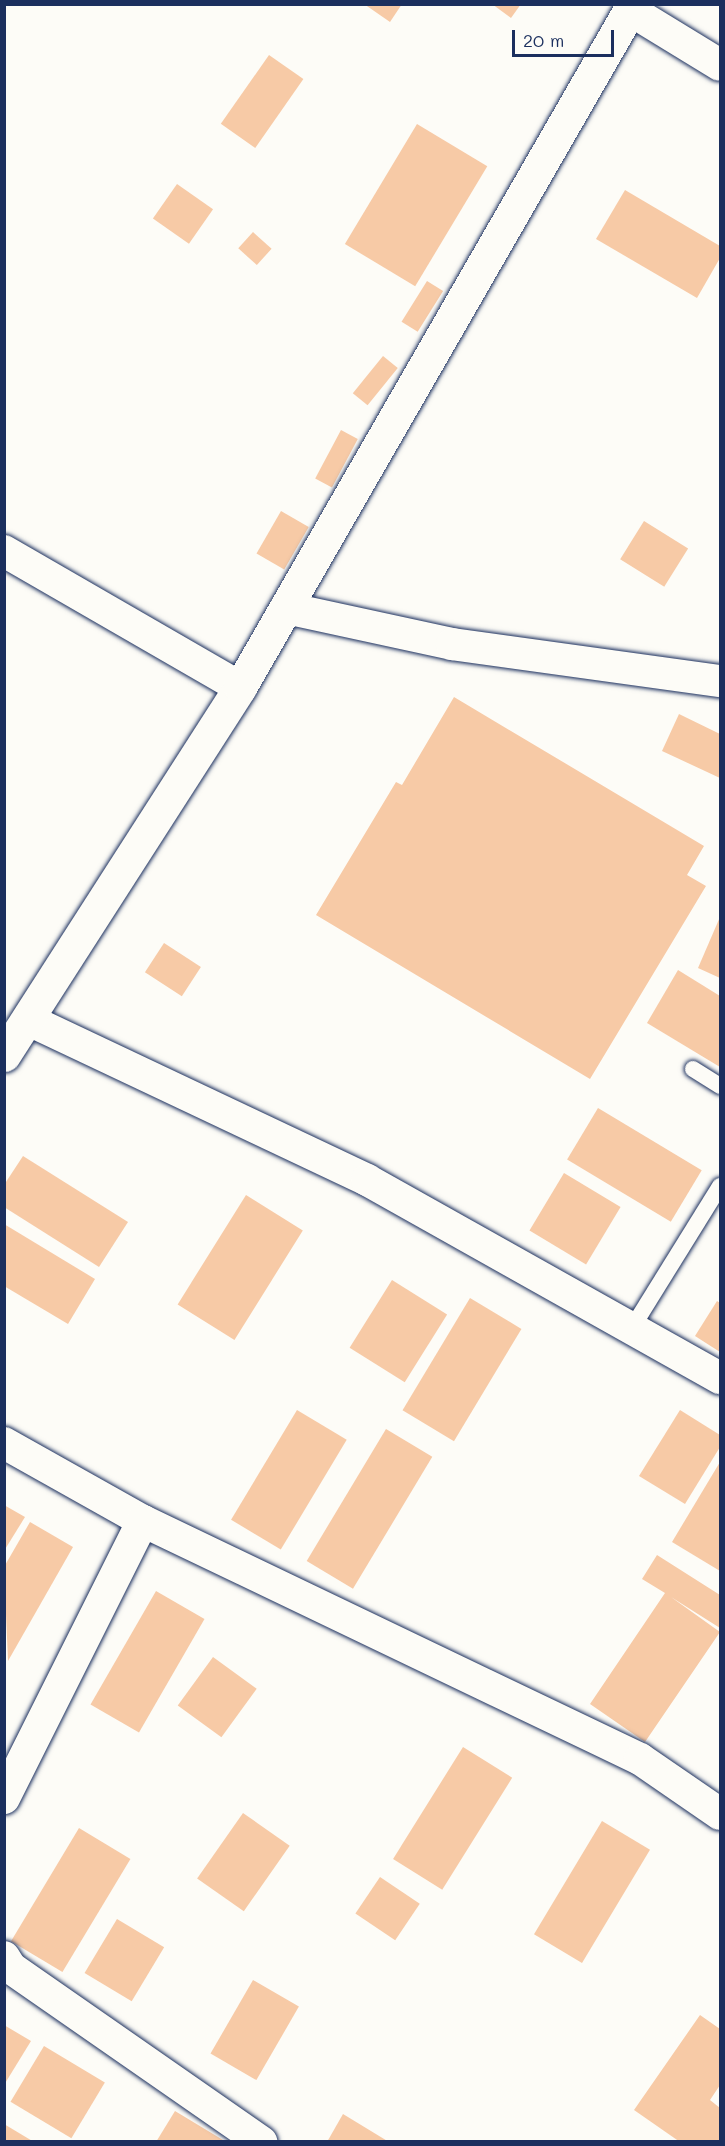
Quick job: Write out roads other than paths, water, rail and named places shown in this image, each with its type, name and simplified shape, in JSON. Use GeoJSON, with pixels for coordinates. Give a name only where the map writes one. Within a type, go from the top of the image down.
{"type":"FeatureCollection","features":[{"type":"Feature","properties":{"kind":"street"},"geometry":{"type":"LineString","coordinates":[[4,1055],[29,1020],[240,687],[632,7],[720,65]]}},
{"type":"Feature","properties":{"kind":"street"},"geometry":{"type":"LineString","coordinates":[[4,551],[240,687]]}},
{"type":"Feature","properties":{"kind":"street"},"geometry":{"type":"LineString","coordinates":[[286,608],[452,644],[720,681]]}},
{"type":"Feature","properties":{"kind":"street"},"geometry":{"type":"LineString","coordinates":[[29,1020],[367,1180],[720,1378]]}},
{"type":"Feature","properties":{"kind":"street"},"geometry":{"type":"LineString","coordinates":[[4,1443],[143,1521],[640,1759],[720,1814]]}},
{"type":"Feature","properties":{"kind":"street"},"geometry":{"type":"LineString","coordinates":[[4,1798],[143,1521]]}},
{"type":"Feature","properties":{"kind":"street"},"geometry":{"type":"LineString","coordinates":[[4,1957],[11,1968],[261,2142]]}},
{"type":"Feature","properties":{"kind":"lane"},"geometry":{"type":"LineString","coordinates":[[693,1069],[720,1086]]}},
{"type":"Feature","properties":{"kind":"lane"},"geometry":{"type":"LineString","coordinates":[[632,1328],[720,1186]]}}]}
